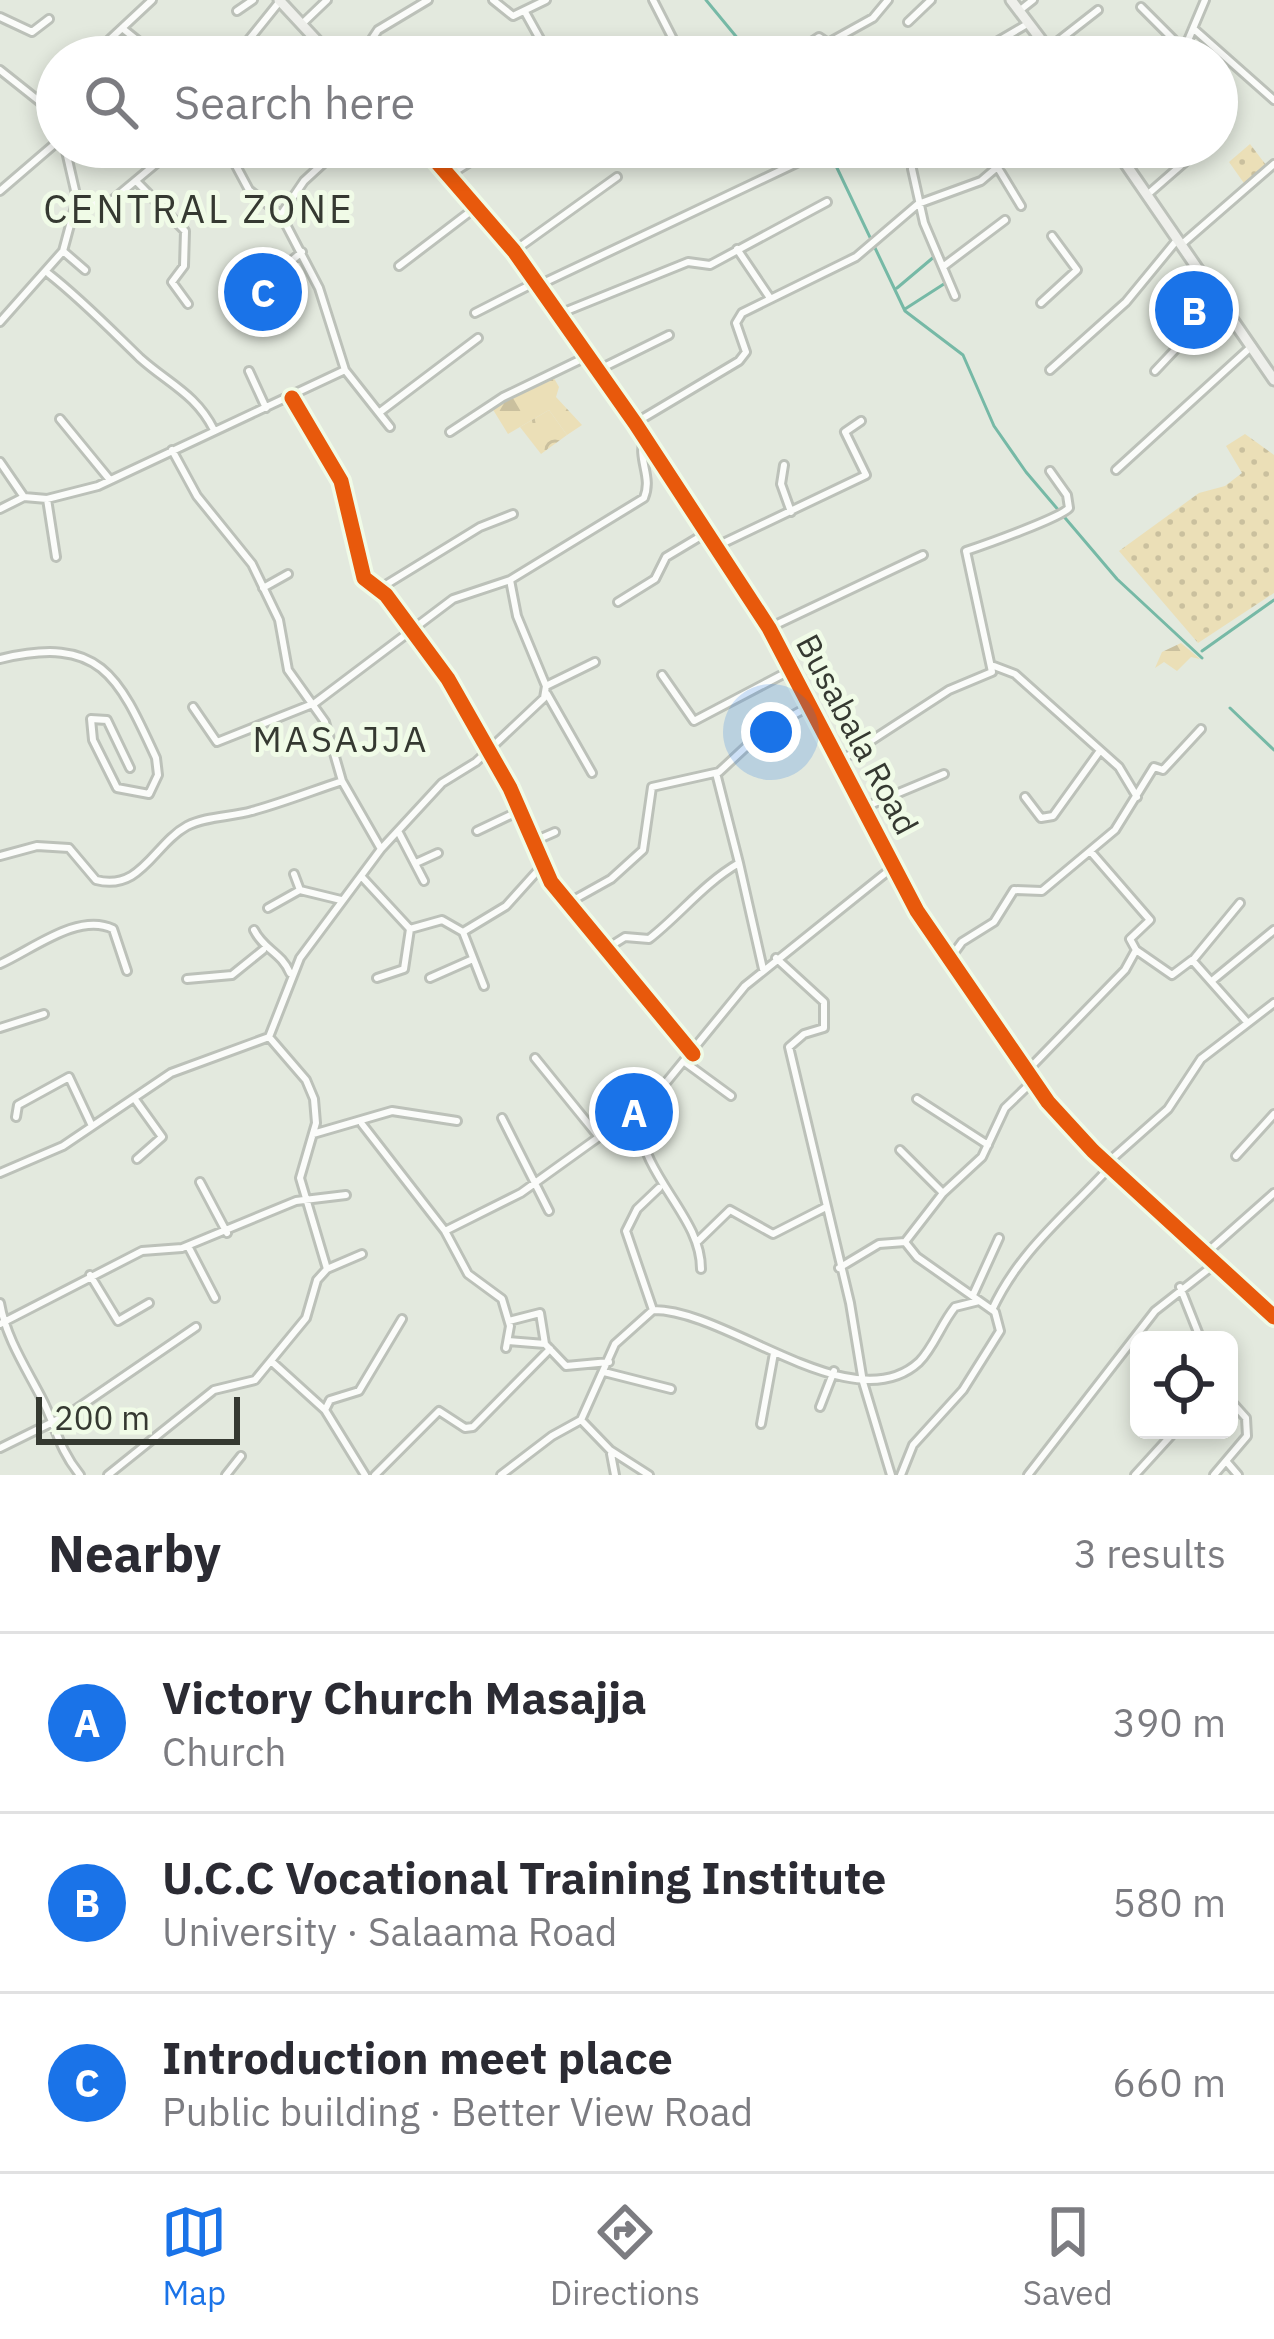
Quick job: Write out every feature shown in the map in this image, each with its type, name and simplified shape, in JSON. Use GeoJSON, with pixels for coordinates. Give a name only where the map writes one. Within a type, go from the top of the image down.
{"type":"FeatureCollection","features":[{"type":"Feature","properties":{"kind":"street"},"geometry":{"type":"LineString","coordinates":[[114,36],[152,0]]}},
{"type":"Feature","properties":{"kind":"street"},"geometry":{"type":"LineString","coordinates":[[237,11],[253,0]]}},
{"type":"Feature","properties":{"kind":"street"},"geometry":{"type":"LineString","coordinates":[[252,36],[280,0],[311,36]]}},
{"type":"Feature","properties":{"kind":"street"},"geometry":{"type":"LineString","coordinates":[[300,25],[327,0]]}},
{"type":"Feature","properties":{"kind":"street"},"geometry":{"type":"LineString","coordinates":[[374,36],[428,0]]}},
{"type":"Feature","properties":{"kind":"street"},"geometry":{"type":"LineString","coordinates":[[494,0],[507,15],[525,12],[546,0]]}},
{"type":"Feature","properties":{"kind":"street"},"geometry":{"type":"LineString","coordinates":[[652,0],[672,36]]}},
{"type":"Feature","properties":{"kind":"street"},"geometry":{"type":"LineString","coordinates":[[843,36],[860,27],[888,0]]}},
{"type":"Feature","properties":{"kind":"street"},"geometry":{"type":"LineString","coordinates":[[908,22],[931,0]]}},
{"type":"Feature","properties":{"kind":"street"},"geometry":{"type":"LineString","coordinates":[[1011,0],[1038,36]]}},
{"type":"Feature","properties":{"kind":"street"},"geometry":{"type":"LineString","coordinates":[[1019,11],[1034,0]]}},
{"type":"Feature","properties":{"kind":"street"},"geometry":{"type":"LineString","coordinates":[[1192,36],[1204,0]]}},
{"type":"Feature","properties":{"kind":"street"},"geometry":{"type":"LineString","coordinates":[[1141,7],[1167,36]]}},
{"type":"Feature","properties":{"kind":"street"},"geometry":{"type":"LineString","coordinates":[[1071,36],[1098,10]]}},
{"type":"Feature","properties":{"kind":"street"},"geometry":{"type":"LineString","coordinates":[[525,12],[538,36]]}},
{"type":"Feature","properties":{"kind":"street"},"geometry":{"type":"LineString","coordinates":[[0,17],[32,32],[49,19]]}},
{"type":"Feature","properties":{"kind":"street"},"geometry":{"type":"LineString","coordinates":[[1007,36],[1029,23]]}},
{"type":"Feature","properties":{"kind":"street"},"geometry":{"type":"LineString","coordinates":[[122,28],[132,36]]}},
{"type":"Feature","properties":{"kind":"street"},"geometry":{"type":"LineString","coordinates":[[1195,30],[1202,36]]}},
{"type":"Feature","properties":{"kind":"street"},"geometry":{"type":"LineString","coordinates":[[1238,68],[1274,100]]}},
{"type":"Feature","properties":{"kind":"street"},"geometry":{"type":"LineString","coordinates":[[0,71],[36,98]]}},
{"type":"Feature","properties":{"kind":"street"},"geometry":{"type":"LineString","coordinates":[[0,191],[36,160]]}},
{"type":"Feature","properties":{"kind":"street"},"geometry":{"type":"LineString","coordinates":[[1050,370],[1126,302],[1180,242],[1274,164]]}},
{"type":"Feature","properties":{"kind":"street"},"geometry":{"type":"LineString","coordinates":[[0,322],[49,274],[63,251],[77,200],[70,168]]}},
{"type":"Feature","properties":{"kind":"street"},"geometry":{"type":"LineString","coordinates":[[77,200],[104,207],[154,168]]}},
{"type":"Feature","properties":{"kind":"street"},"geometry":{"type":"LineString","coordinates":[[237,168],[249,190],[281,215],[302,252],[345,370],[390,427]]}},
{"type":"Feature","properties":{"kind":"street"},"geometry":{"type":"LineString","coordinates":[[281,215],[317,168]]}},
{"type":"Feature","properties":{"kind":"street","name":"Busabala Road"},"geometry":{"type":"LineString","coordinates":[[445,168],[538,284],[769,628],[894,866],[951,961],[1030,1076],[1108,1166],[1272,1313]]}},
{"type":"Feature","properties":{"kind":"street"},"geometry":{"type":"LineString","coordinates":[[451,174],[461,168]]}},
{"type":"Feature","properties":{"kind":"street"},"geometry":{"type":"LineString","coordinates":[[476,313],[785,168]]}},
{"type":"Feature","properties":{"kind":"street"},"geometry":{"type":"LineString","coordinates":[[635,423],[740,361],[746,352],[737,317],[866,251],[918,204],[981,181],[998,168],[1021,206]]}},
{"type":"Feature","properties":{"kind":"street"},"geometry":{"type":"LineString","coordinates":[[1128,168],[1274,380]]}},
{"type":"Feature","properties":{"kind":"street"},"geometry":{"type":"LineString","coordinates":[[1147,195],[1178,168]]}},
{"type":"Feature","properties":{"kind":"street"},"geometry":{"type":"LineString","coordinates":[[912,169],[918,204],[955,296]]}},
{"type":"Feature","properties":{"kind":"street"},"geometry":{"type":"LineString","coordinates":[[514,251],[617,177]]}},
{"type":"Feature","properties":{"kind":"street"},"geometry":{"type":"LineString","coordinates":[[138,183],[185,231],[184,266],[172,282],[188,304]]}},
{"type":"Feature","properties":{"kind":"street"},"geometry":{"type":"LineString","coordinates":[[559,314],[688,262],[710,265],[827,202]]}},
{"type":"Feature","properties":{"kind":"street"},"geometry":{"type":"LineString","coordinates":[[398,266],[478,206]]}},
{"type":"Feature","properties":{"kind":"street"},"geometry":{"type":"LineString","coordinates":[[944,266],[1005,220]]}},
{"type":"Feature","properties":{"kind":"street"},"geometry":{"type":"LineString","coordinates":[[1041,303],[1076,270],[1052,236]]}},
{"type":"Feature","properties":{"kind":"street"},"geometry":{"type":"LineString","coordinates":[[737,249],[770,298]]}},
{"type":"Feature","properties":{"kind":"street"},"geometry":{"type":"LineString","coordinates":[[63,251],[85,270]]}},
{"type":"Feature","properties":{"kind":"street"},"geometry":{"type":"LineString","coordinates":[[254,292],[302,252]]}},
{"type":"Feature","properties":{"kind":"street"},"geometry":{"type":"LineString","coordinates":[[49,274],[107,321],[144,361],[196,398],[214,432]]}},
{"type":"Feature","properties":{"kind":"street"},"geometry":{"type":"LineString","coordinates":[[1156,371],[1221,301]]}},
{"type":"Feature","properties":{"kind":"street"},"geometry":{"type":"LineString","coordinates":[[598,370],[669,335]]}},
{"type":"Feature","properties":{"kind":"street"},"geometry":{"type":"LineString","coordinates":[[380,412],[478,338]]}},
{"type":"Feature","properties":{"kind":"street"},"geometry":{"type":"LineString","coordinates":[[1117,470],[1252,346]]}},
{"type":"Feature","properties":{"kind":"street"},"geometry":{"type":"LineString","coordinates":[[450,432],[503,397],[588,356]]}},
{"type":"Feature","properties":{"kind":"street"},"geometry":{"type":"LineString","coordinates":[[0,509],[24,497],[47,499],[110,480],[345,370]]}},
{"type":"Feature","properties":{"kind":"street"},"geometry":{"type":"LineString","coordinates":[[250,371],[266,408]]}},
{"type":"Feature","properties":{"kind":"street"},"geometry":{"type":"LineString","coordinates":[[292,398],[335,468],[360,571],[448,679],[519,811],[542,866],[568,904],[693,1054]]}},
{"type":"Feature","properties":{"kind":"street"},"geometry":{"type":"LineString","coordinates":[[60,419],[110,480]]}},
{"type":"Feature","properties":{"kind":"street"},"geometry":{"type":"LineString","coordinates":[[715,548],[866,475],[845,432],[861,421]]}},
{"type":"Feature","properties":{"kind":"street"},"geometry":{"type":"LineString","coordinates":[[193,707],[218,742],[315,703],[410,627],[465,592],[509,580],[644,498],[649,483],[640,452],[644,438]]}},
{"type":"Feature","properties":{"kind":"street"},"geometry":{"type":"LineString","coordinates":[[172,450],[191,487],[237,540],[263,588],[279,620],[288,670],[315,703],[330,734],[342,781],[381,848]]}},
{"type":"Feature","properties":{"kind":"street"},"geometry":{"type":"LineString","coordinates":[[0,462],[24,497]]}},
{"type":"Feature","properties":{"kind":"street"},"geometry":{"type":"LineString","coordinates":[[784,465],[781,484],[791,512]]}},
{"type":"Feature","properties":{"kind":"street"},"geometry":{"type":"LineString","coordinates":[[994,666],[966,551],[1040,519],[1062,515],[1069,508],[1067,494],[1050,471]]}},
{"type":"Feature","properties":{"kind":"street"},"geometry":{"type":"LineString","coordinates":[[47,499],[56,557]]}},
{"type":"Feature","properties":{"kind":"street"},"geometry":{"type":"LineString","coordinates":[[379,589],[480,527],[513,514]]}},
{"type":"Feature","properties":{"kind":"street"},"geometry":{"type":"LineString","coordinates":[[618,602],[655,579],[666,557],[706,533]]}},
{"type":"Feature","properties":{"kind":"street"},"geometry":{"type":"LineString","coordinates":[[769,628],[922,555]]}},
{"type":"Feature","properties":{"kind":"street"},"geometry":{"type":"LineString","coordinates":[[263,588],[288,574]]}},
{"type":"Feature","properties":{"kind":"street"},"geometry":{"type":"LineString","coordinates":[[509,580],[517,616],[546,689],[592,773]]}},
{"type":"Feature","properties":{"kind":"street"},"geometry":{"type":"LineString","coordinates":[[0,659],[77,652],[105,668],[156,758],[158,775],[148,794],[117,788],[93,740],[91,719],[107,720],[130,769]]}},
{"type":"Feature","properties":{"kind":"street"},"geometry":{"type":"LineString","coordinates":[[269,1037],[290,973],[381,848],[442,783],[487,752],[546,689],[595,662]]}},
{"type":"Feature","properties":{"kind":"street"},"geometry":{"type":"LineString","coordinates":[[994,666],[1015,674],[1130,778],[1137,797]]}},
{"type":"Feature","properties":{"kind":"street"},"geometry":{"type":"LineString","coordinates":[[840,761],[994,666]]}},
{"type":"Feature","properties":{"kind":"street"},"geometry":{"type":"LineString","coordinates":[[662,675],[694,721],[790,670]]}},
{"type":"Feature","properties":{"kind":"street"},"geometry":{"type":"LineString","coordinates":[[568,904],[638,857],[650,832],[652,787],[716,773],[762,732],[810,706]]}},
{"type":"Feature","properties":{"kind":"street"},"geometry":{"type":"LineString","coordinates":[[951,961],[952,950],[994,922],[1014,890],[1042,891],[1115,830],[1154,767],[1163,770],[1201,729]]}},
{"type":"Feature","properties":{"kind":"street"},"geometry":{"type":"LineString","coordinates":[[1025,797],[1041,818],[1053,816],[1099,752]]}},
{"type":"Feature","properties":{"kind":"street"},"geometry":{"type":"LineString","coordinates":[[716,773],[763,969]]}},
{"type":"Feature","properties":{"kind":"street"},"geometry":{"type":"LineString","coordinates":[[865,807],[944,774]]}},
{"type":"Feature","properties":{"kind":"street"},"geometry":{"type":"LineString","coordinates":[[0,856],[37,846],[69,848],[96,880],[115,882],[146,868],[167,840],[195,823],[254,811],[342,781]]}},
{"type":"Feature","properties":{"kind":"street"},"geometry":{"type":"LineString","coordinates":[[477,831],[519,811]]}},
{"type":"Feature","properties":{"kind":"street"},"geometry":{"type":"LineString","coordinates":[[398,831],[424,881]]}},
{"type":"Feature","properties":{"kind":"street"},"geometry":{"type":"LineString","coordinates":[[532,842],[555,832]]}},
{"type":"Feature","properties":{"kind":"street"},"geometry":{"type":"LineString","coordinates":[[1089,851],[1150,920],[1130,939],[1136,950],[1172,975],[1192,960],[1240,903]]}},
{"type":"Feature","properties":{"kind":"street"},"geometry":{"type":"LineString","coordinates":[[416,863],[438,853]]}},
{"type":"Feature","properties":{"kind":"street"},"geometry":{"type":"LineString","coordinates":[[606,949],[626,937],[649,939],[684,912],[712,879],[739,863]]}},
{"type":"Feature","properties":{"kind":"street"},"geometry":{"type":"LineString","coordinates":[[464,932],[506,906],[542,866]]}},
{"type":"Feature","properties":{"kind":"street"},"geometry":{"type":"LineString","coordinates":[[445,1231],[537,1184],[599,1137],[637,1118],[763,969],[894,866]]}},
{"type":"Feature","properties":{"kind":"street"},"geometry":{"type":"LineString","coordinates":[[293,874],[300,890]]}},
{"type":"Feature","properties":{"kind":"street"},"geometry":{"type":"LineString","coordinates":[[360,875],[410,929]]}},
{"type":"Feature","properties":{"kind":"street"},"geometry":{"type":"LineString","coordinates":[[268,908],[300,890],[341,899]]}},
{"type":"Feature","properties":{"kind":"street"},"geometry":{"type":"LineString","coordinates":[[410,929],[442,920],[464,932],[484,986]]}},
{"type":"Feature","properties":{"kind":"street"},"geometry":{"type":"LineString","coordinates":[[0,964],[79,925],[96,923],[113,928],[127,971]]}},
{"type":"Feature","properties":{"kind":"street"},"geometry":{"type":"LineString","coordinates":[[377,978],[404,969],[410,929]]}},
{"type":"Feature","properties":{"kind":"street"},"geometry":{"type":"LineString","coordinates":[[254,930],[263,950],[283,959],[290,973]]}},
{"type":"Feature","properties":{"kind":"street"},"geometry":{"type":"LineString","coordinates":[[1213,980],[1274,930]]}},
{"type":"Feature","properties":{"kind":"street"},"geometry":{"type":"LineString","coordinates":[[187,979],[232,975],[263,950]]}},
{"type":"Feature","properties":{"kind":"street"},"geometry":{"type":"LineString","coordinates":[[839,1268],[879,1244],[905,1242],[988,1145],[1008,1103],[1136,950]]}},
{"type":"Feature","properties":{"kind":"street"},"geometry":{"type":"LineString","coordinates":[[430,978],[473,958]]}},
{"type":"Feature","properties":{"kind":"street"},"geometry":{"type":"LineString","coordinates":[[776,958],[824,1002],[826,1010],[824,1028],[804,1034],[789,1047],[863,1382],[891,1475]]}},
{"type":"Feature","properties":{"kind":"street"},"geometry":{"type":"LineString","coordinates":[[1192,960],[1248,1023]]}},
{"type":"Feature","properties":{"kind":"street"},"geometry":{"type":"LineString","coordinates":[[992,1310],[1010,1271],[1032,1244],[1168,1109],[1201,1059],[1274,1003]]}},
{"type":"Feature","properties":{"kind":"street"},"geometry":{"type":"LineString","coordinates":[[0,1028],[44,1013]]}},
{"type":"Feature","properties":{"kind":"street"},"geometry":{"type":"LineString","coordinates":[[0,1173],[92,1127],[171,1073],[269,1037]]}},
{"type":"Feature","properties":{"kind":"street"},"geometry":{"type":"LineString","coordinates":[[269,1037],[311,1088],[313,1134],[300,1178],[327,1269]]}},
{"type":"Feature","properties":{"kind":"street"},"geometry":{"type":"LineString","coordinates":[[535,1058],[599,1137]]}},
{"type":"Feature","properties":{"kind":"street"},"geometry":{"type":"LineString","coordinates":[[686,1063],[731,1096]]}},
{"type":"Feature","properties":{"kind":"street"},"geometry":{"type":"LineString","coordinates":[[16,1118],[15,1107],[66,1076],[92,1127]]}},
{"type":"Feature","properties":{"kind":"street"},"geometry":{"type":"LineString","coordinates":[[134,1098],[162,1137],[137,1159]]}},
{"type":"Feature","properties":{"kind":"street"},"geometry":{"type":"LineString","coordinates":[[917,1099],[988,1145]]}},
{"type":"Feature","properties":{"kind":"street"},"geometry":{"type":"LineString","coordinates":[[313,1134],[362,1124],[392,1111],[457,1121]]}},
{"type":"Feature","properties":{"kind":"street"},"geometry":{"type":"LineString","coordinates":[[1236,1156],[1274,1114]]}},
{"type":"Feature","properties":{"kind":"street"},"geometry":{"type":"LineString","coordinates":[[502,1118],[549,1211]]}},
{"type":"Feature","properties":{"kind":"street"},"geometry":{"type":"LineString","coordinates":[[637,1118],[660,1187],[697,1242],[701,1269]]}},
{"type":"Feature","properties":{"kind":"street"},"geometry":{"type":"LineString","coordinates":[[362,1124],[445,1231],[468,1274],[502,1299],[509,1321],[507,1345],[548,1347]]}},
{"type":"Feature","properties":{"kind":"street"},"geometry":{"type":"LineString","coordinates":[[900,1150],[943,1193]]}},
{"type":"Feature","properties":{"kind":"street"},"geometry":{"type":"LineString","coordinates":[[200,1182],[227,1233]]}},
{"type":"Feature","properties":{"kind":"street"},"geometry":{"type":"LineString","coordinates":[[653,1310],[626,1231],[638,1209],[660,1187]]}},
{"type":"Feature","properties":{"kind":"street"},"geometry":{"type":"LineString","coordinates":[[1204,1255],[1274,1193]]}},
{"type":"Feature","properties":{"kind":"street"},"geometry":{"type":"LineString","coordinates":[[1,1322],[28,1313],[142,1251],[188,1246],[303,1200],[346,1195]]}},
{"type":"Feature","properties":{"kind":"street"},"geometry":{"type":"LineString","coordinates":[[697,1242],[730,1210],[773,1234],[826,1207]]}},
{"type":"Feature","properties":{"kind":"street"},"geometry":{"type":"LineString","coordinates":[[501,1475],[581,1420],[615,1344],[653,1310],[668,1310],[774,1353],[863,1382],[882,1382],[917,1364],[955,1307],[976,1299],[999,1238]]}},
{"type":"Feature","properties":{"kind":"street"},"geometry":{"type":"LineString","coordinates":[[901,1475],[914,1444],[963,1390],[1000,1331],[992,1310],[917,1257],[905,1242]]}},
{"type":"Feature","properties":{"kind":"street"},"geometry":{"type":"LineString","coordinates":[[188,1246],[215,1298]]}},
{"type":"Feature","properties":{"kind":"street"},"geometry":{"type":"LineString","coordinates":[[108,1475],[214,1390],[255,1380],[306,1318],[317,1280],[327,1269],[362,1254]]}},
{"type":"Feature","properties":{"kind":"street"},"geometry":{"type":"LineString","coordinates":[[1028,1475],[1094,1384],[1180,1287],[1215,1264]]}},
{"type":"Feature","properties":{"kind":"street"},"geometry":{"type":"LineString","coordinates":[[90,1276],[118,1321],[149,1303]]}},
{"type":"Feature","properties":{"kind":"street"},"geometry":{"type":"LineString","coordinates":[[1180,1287],[1197,1331]]}},
{"type":"Feature","properties":{"kind":"street"},"geometry":{"type":"LineString","coordinates":[[0,1303],[1,1322],[45,1406],[47,1424],[80,1475]]}},
{"type":"Feature","properties":{"kind":"street"},"geometry":{"type":"LineString","coordinates":[[509,1321],[540,1313],[548,1347],[566,1366],[609,1362]]}},
{"type":"Feature","properties":{"kind":"street"},"geometry":{"type":"LineString","coordinates":[[325,1410],[330,1400],[358,1391],[402,1319]]}},
{"type":"Feature","properties":{"kind":"street"},"geometry":{"type":"LineString","coordinates":[[0,1448],[47,1424],[196,1327]]}},
{"type":"Feature","properties":{"kind":"street"},"geometry":{"type":"LineString","coordinates":[[375,1475],[439,1411],[465,1428],[473,1427],[548,1347]]}},
{"type":"Feature","properties":{"kind":"street"},"geometry":{"type":"LineString","coordinates":[[761,1424],[774,1353]]}},
{"type":"Feature","properties":{"kind":"street"},"geometry":{"type":"LineString","coordinates":[[271,1360],[325,1410],[365,1475]]}},
{"type":"Feature","properties":{"kind":"street"},"geometry":{"type":"LineString","coordinates":[[820,1407],[834,1371]]}},
{"type":"Feature","properties":{"kind":"street"},"geometry":{"type":"LineString","coordinates":[[604,1372],[671,1389]]}},
{"type":"Feature","properties":{"kind":"street"},"geometry":{"type":"LineString","coordinates":[[1214,1475],[1249,1427],[1238,1412]]}},
{"type":"Feature","properties":{"kind":"street"},"geometry":{"type":"LineString","coordinates":[[581,1420],[610,1450],[649,1475]]}},
{"type":"Feature","properties":{"kind":"street"},"geometry":{"type":"LineString","coordinates":[[1136,1475],[1168,1439]]}},
{"type":"Feature","properties":{"kind":"street"},"geometry":{"type":"LineString","coordinates":[[610,1450],[615,1475]]}},
{"type":"Feature","properties":{"kind":"street"},"geometry":{"type":"LineString","coordinates":[[226,1475],[242,1456]]}},
{"type":"Feature","properties":{"kind":"street"},"geometry":{"type":"LineString","coordinates":[[1226,1461],[1238,1475]]}},
{"type":"Feature","properties":{"kind":"green space"},"geometry":{"type":"Polygon","coordinates":[[[1250,144],[1266,165],[1246,186],[1233,168],[1238,168],[1238,154],[1250,144]]]}},
{"type":"Feature","properties":{"kind":"green space"},"geometry":{"type":"Polygon","coordinates":[[[551,373],[559,387],[556,397],[582,425],[567,435],[549,410],[508,434],[492,408],[551,373]]]}},
{"type":"Feature","properties":{"kind":"green space"},"geometry":{"type":"Polygon","coordinates":[[[549,410],[567,435],[541,454],[520,427],[549,410]]]}},
{"type":"Feature","properties":{"kind":"green space"},"geometry":{"type":"Polygon","coordinates":[[[1245,434],[1274,455],[1274,593],[1198,643],[1119,551],[1199,493],[1225,486],[1242,473],[1226,446],[1245,434]]]}},
{"type":"Feature","properties":{"kind":"green space"},"geometry":{"type":"Polygon","coordinates":[[[1181,643],[1200,659],[1191,657],[1177,671],[1164,662],[1155,668],[1162,652],[1181,643]]]}},
{"type":"Feature","properties":{"kind":"waterway"},"geometry":{"type":"LineString","coordinates":[[706,0],[736,36]]}},
{"type":"Feature","properties":{"kind":"waterway"},"geometry":{"type":"LineString","coordinates":[[837,168],[905,311],[963,355],[994,426],[1026,472],[1117,579],[1202,658]]}},
{"type":"Feature","properties":{"kind":"waterway"},"geometry":{"type":"LineString","coordinates":[[897,288],[935,256]]}},
{"type":"Feature","properties":{"kind":"waterway"},"geometry":{"type":"LineString","coordinates":[[905,309],[947,282]]}},
{"type":"Feature","properties":{"kind":"waterway"},"geometry":{"type":"LineString","coordinates":[[1202,651],[1274,600]]}},
{"type":"Feature","properties":{"kind":"waterway"},"geometry":{"type":"LineString","coordinates":[[1230,708],[1274,750]]}},
{"type":"Feature","properties":{"kind":"cycle path"},"geometry":{"type":"LineString","coordinates":[[442,168],[514,251],[635,423],[769,628],[917,911],[1048,1102],[1093,1151],[1274,1317]]}},
{"type":"Feature","properties":{"kind":"cycle path"},"geometry":{"type":"LineString","coordinates":[[292,398],[341,481],[364,578],[386,595],[448,679],[510,788],[551,882],[693,1054]]}},
{"type":"Feature","properties":{"kind":"place","name":"Introduction meet place"},"geometry":{"type":"Point","coordinates":[263,292]}},
{"type":"Feature","properties":{"kind":"place","name":"U.C.C Vocational Training Institute"},"geometry":{"type":"Point","coordinates":[1194,310]}},
{"type":"Feature","properties":{"kind":"place","name":"Victory Church Masajja"},"geometry":{"type":"Point","coordinates":[634,1112]}},
{"type":"Feature","properties":{"kind":"district","name":"CENTRAL ZONE"},"geometry":{"type":"Point","coordinates":[199,208]}},
{"type":"Feature","properties":{"kind":"district","name":"MASAJJA"},"geometry":{"type":"Point","coordinates":[341,738]}}]}
